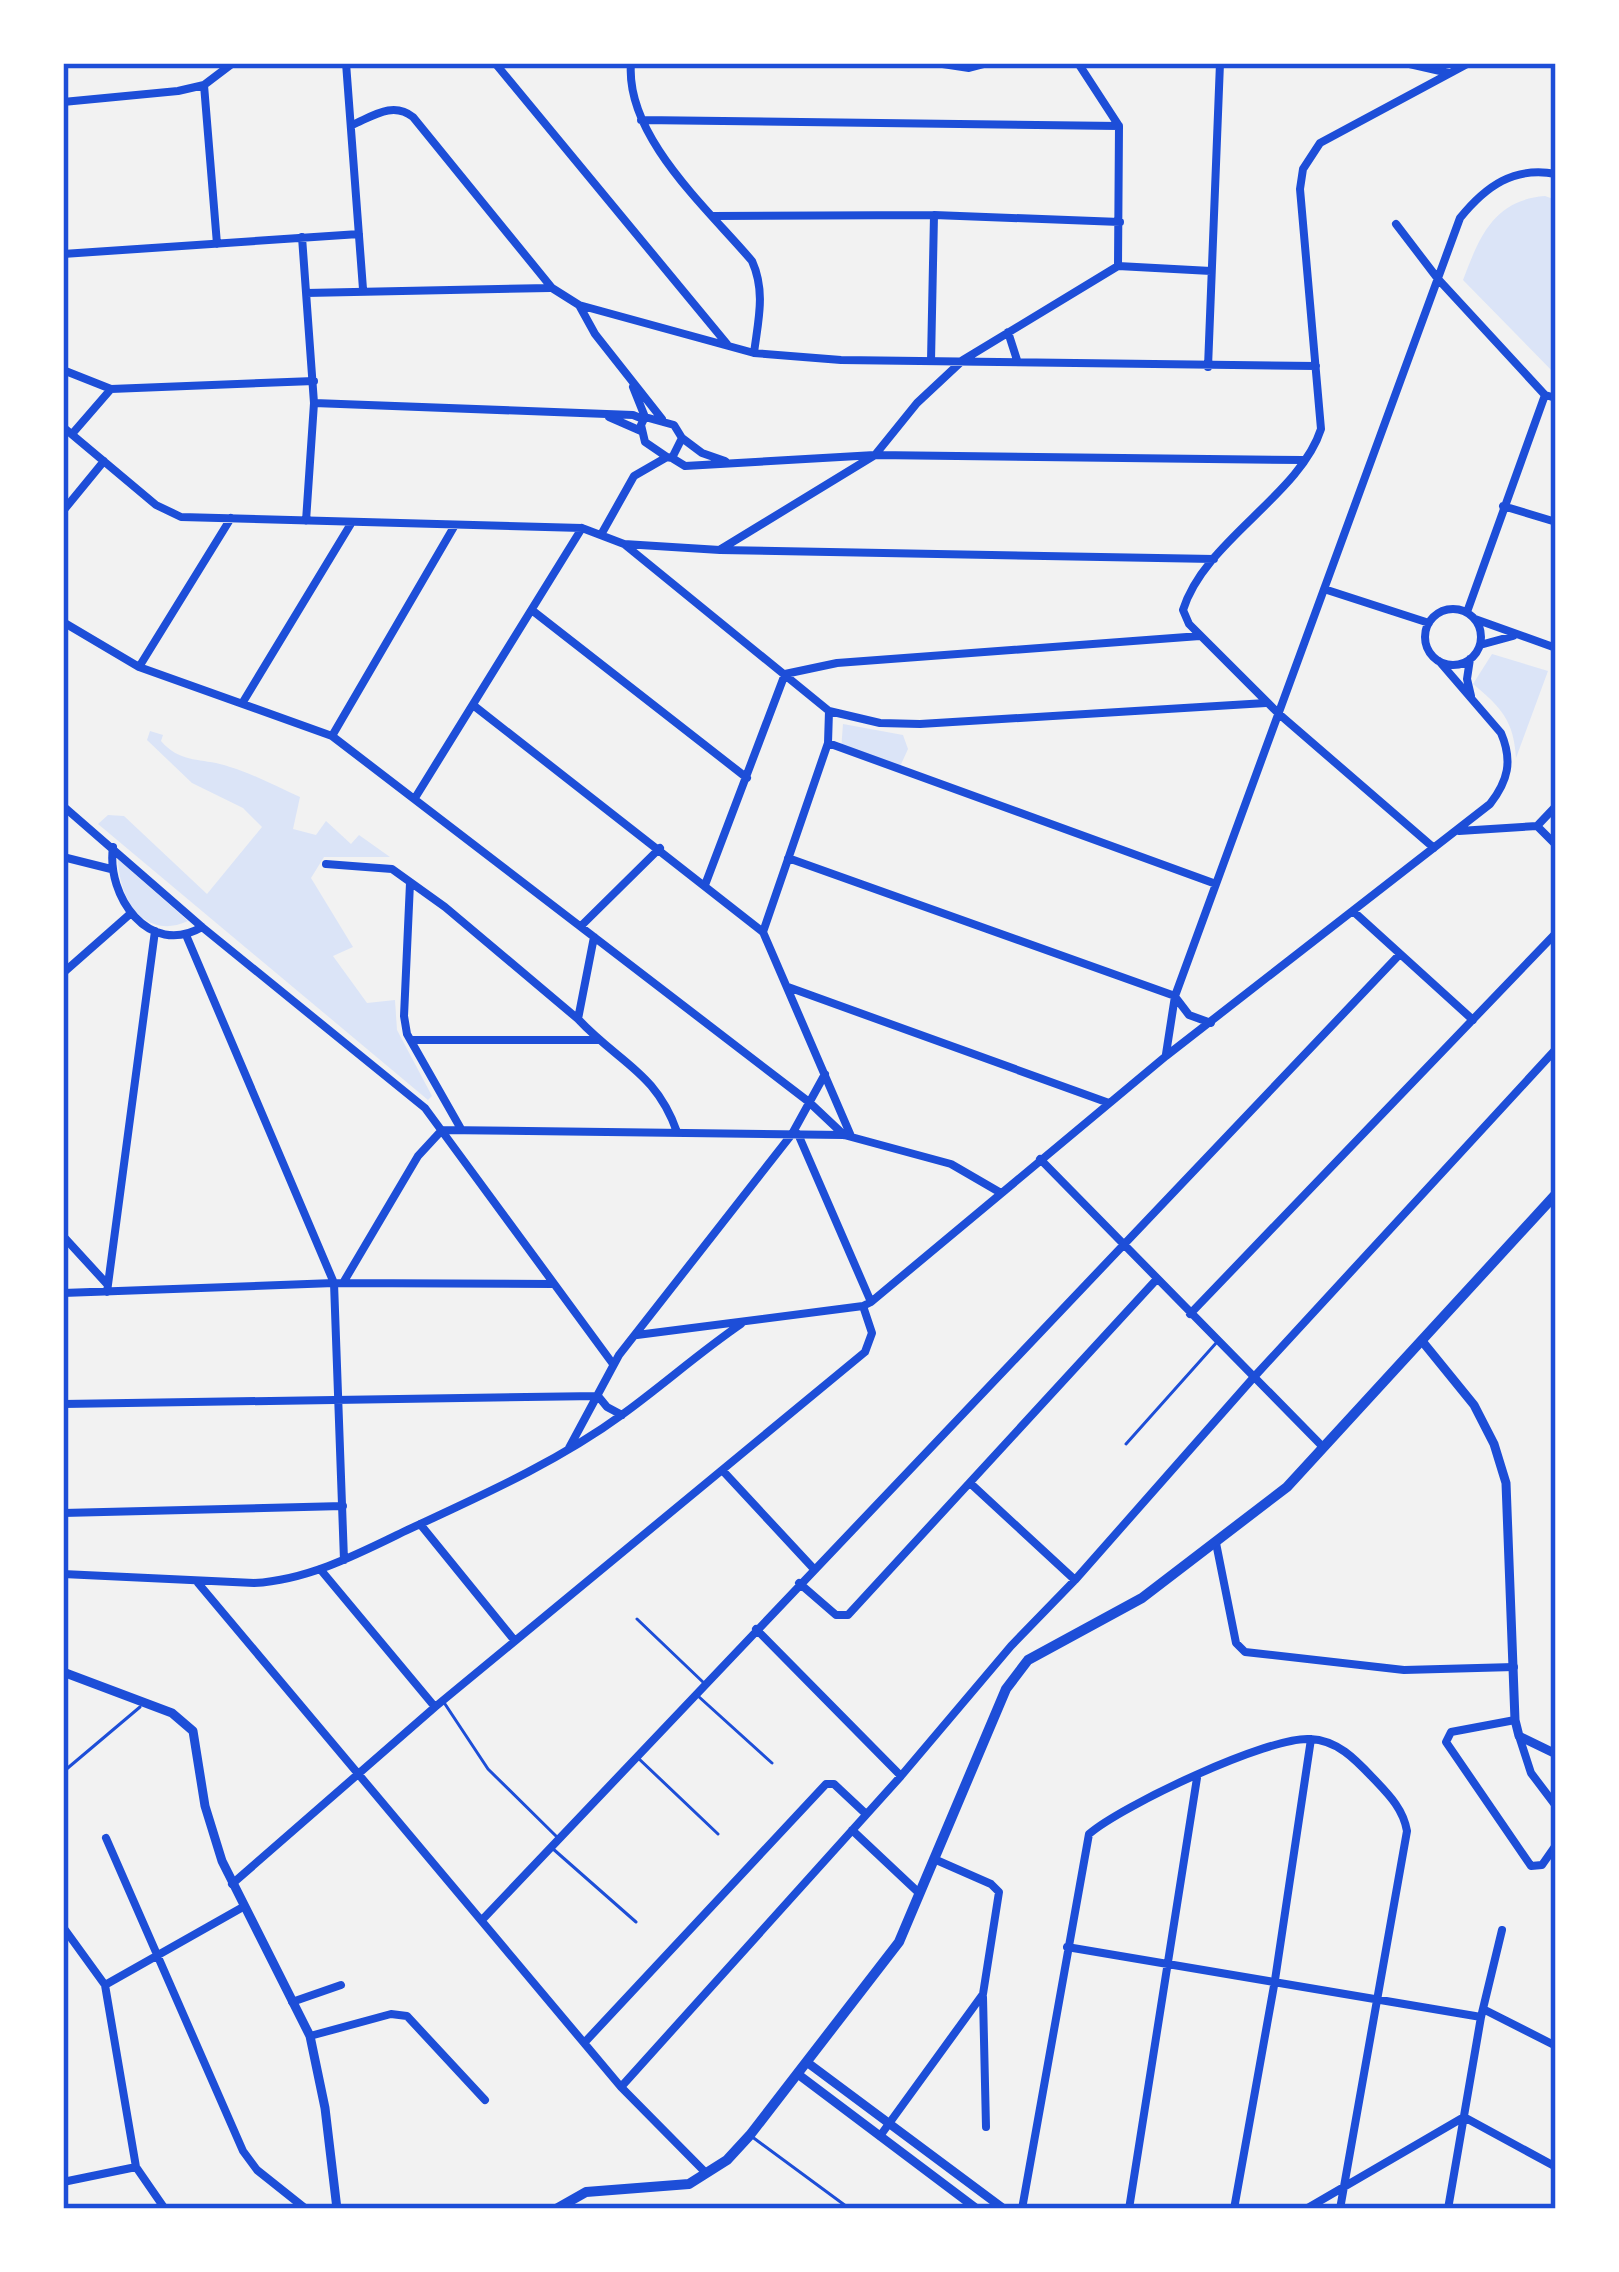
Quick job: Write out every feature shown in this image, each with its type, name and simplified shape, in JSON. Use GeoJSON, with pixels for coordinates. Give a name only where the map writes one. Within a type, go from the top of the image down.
{"type":"FeatureCollection","features":[{"type":"Feature","properties":{"kind":"main road"},"geometry":{"type":"LineString","coordinates":[[556,2209],[586,2192],[689,2184],[708,2174],[750,2135],[890,1957],[1006,1689],[1028,1660],[1142,1598],[1287,1486],[1556,1194]]}},
{"type":"Feature","properties":{"kind":"street"},"geometry":{"type":"LineString","coordinates":[[63,102],[160,95],[204,85],[233,63]]}},
{"type":"Feature","properties":{"kind":"street"},"geometry":{"type":"LineString","coordinates":[[346,63],[363,289]]}},
{"type":"Feature","properties":{"kind":"street"},"geometry":{"type":"LineString","coordinates":[[496,63],[730,347]]}},
{"type":"Feature","properties":{"kind":"street"},"geometry":{"type":"LineString","coordinates":[[631,63],[629,86],[641,119],[670,163],[752,261],[758,275],[754,353]]}},
{"type":"Feature","properties":{"kind":"street"},"geometry":{"type":"LineString","coordinates":[[936,63],[969,68],[988,63]]}},
{"type":"Feature","properties":{"kind":"street"},"geometry":{"type":"LineString","coordinates":[[1078,63],[1119,126],[1118,266]]}},
{"type":"Feature","properties":{"kind":"street"},"geometry":{"type":"LineString","coordinates":[[1208,368],[1220,63]]}},
{"type":"Feature","properties":{"kind":"street"},"geometry":{"type":"LineString","coordinates":[[1405,63],[1449,73]]}},
{"type":"Feature","properties":{"kind":"street"},"geometry":{"type":"LineString","coordinates":[[1434,848],[1267,703],[1189,624],[1184,610],[1214,559],[1304,460],[1321,429],[1300,189],[1310,154],[1347,127],[1469,63]]}},
{"type":"Feature","properties":{"kind":"street"},"geometry":{"type":"LineString","coordinates":[[204,85],[217,244]]}},
{"type":"Feature","properties":{"kind":"street"},"geometry":{"type":"LineString","coordinates":[[352,125],[391,109],[405,110],[552,288],[579,305],[730,347],[754,353],[931,361],[1316,366]]}},
{"type":"Feature","properties":{"kind":"street"},"geometry":{"type":"LineString","coordinates":[[641,119],[1119,126]]}},
{"type":"Feature","properties":{"kind":"street"},"geometry":{"type":"LineString","coordinates":[[1166,1056],[1175,996],[1460,218],[1478,195],[1498,181],[1519,173],[1556,174]]}},
{"type":"Feature","properties":{"kind":"street"},"geometry":{"type":"LineString","coordinates":[[714,216],[934,214],[1120,222]]}},
{"type":"Feature","properties":{"kind":"street"},"geometry":{"type":"LineString","coordinates":[[931,361],[934,214]]}},
{"type":"Feature","properties":{"kind":"street"},"geometry":{"type":"LineString","coordinates":[[1396,224],[1438,279],[1545,394],[1556,398]]}},
{"type":"Feature","properties":{"kind":"street"},"geometry":{"type":"LineString","coordinates":[[63,254],[358,234]]}},
{"type":"Feature","properties":{"kind":"street"},"geometry":{"type":"LineString","coordinates":[[302,237],[314,381],[306,520]]}},
{"type":"Feature","properties":{"kind":"street"},"geometry":{"type":"LineString","coordinates":[[720,550],[875,455],[917,403],[963,359],[1118,266],[1211,271]]}},
{"type":"Feature","properties":{"kind":"street"},"geometry":{"type":"LineString","coordinates":[[306,293],[552,288]]}},
{"type":"Feature","properties":{"kind":"street"},"geometry":{"type":"LineString","coordinates":[[579,305],[595,334],[662,419]]}},
{"type":"Feature","properties":{"kind":"street"},"geometry":{"type":"LineString","coordinates":[[1008,332],[1017,362]]}},
{"type":"Feature","properties":{"kind":"street"},"geometry":{"type":"LineString","coordinates":[[63,370],[111,389],[314,381]]}},
{"type":"Feature","properties":{"kind":"street"},"geometry":{"type":"LineString","coordinates":[[631,380],[644,418],[645,442],[685,466],[875,455],[1304,460]]}},
{"type":"Feature","properties":{"kind":"street"},"geometry":{"type":"LineString","coordinates":[[72,434],[111,389]]}},
{"type":"Feature","properties":{"kind":"street"},"geometry":{"type":"LineString","coordinates":[[1471,697],[1470,659],[1481,635],[1471,615],[1545,394]]}},
{"type":"Feature","properties":{"kind":"street"},"geometry":{"type":"LineString","coordinates":[[314,403],[662,419],[702,453],[732,463]]}},
{"type":"Feature","properties":{"kind":"street"},"geometry":{"type":"LineString","coordinates":[[608,416],[641,431]]}},
{"type":"Feature","properties":{"kind":"street"},"geometry":{"type":"LineString","coordinates":[[63,427],[173,515],[582,528],[602,533],[624,544],[829,712],[880,723],[920,724],[1267,703]]}},
{"type":"Feature","properties":{"kind":"street"},"geometry":{"type":"LineString","coordinates":[[602,533],[634,476],[670,458],[682,438]]}},
{"type":"Feature","properties":{"kind":"street"},"geometry":{"type":"LineString","coordinates":[[63,511],[104,461]]}},
{"type":"Feature","properties":{"kind":"street"},"geometry":{"type":"LineString","coordinates":[[1504,506],[1556,522]]}},
{"type":"Feature","properties":{"kind":"street"},"geometry":{"type":"LineString","coordinates":[[139,667],[231,518]]}},
{"type":"Feature","properties":{"kind":"street"},"geometry":{"type":"LineString","coordinates":[[243,702],[352,522]]}},
{"type":"Feature","properties":{"kind":"street"},"geometry":{"type":"LineString","coordinates":[[332,736],[455,525]]}},
{"type":"Feature","properties":{"kind":"street"},"geometry":{"type":"LineString","coordinates":[[415,798],[582,528]]}},
{"type":"Feature","properties":{"kind":"street"},"geometry":{"type":"LineString","coordinates":[[624,544],[1214,559]]}},
{"type":"Feature","properties":{"kind":"street"},"geometry":{"type":"LineString","coordinates":[[1324,589],[1429,622]]}},
{"type":"Feature","properties":{"kind":"street"},"geometry":{"type":"LineString","coordinates":[[637,1335],[867,1304],[1166,1056],[1490,804],[1508,772],[1501,733],[1426,644],[1429,622],[1446,610],[1471,615],[1556,648]]}},
{"type":"Feature","properties":{"kind":"street"},"geometry":{"type":"LineString","coordinates":[[533,611],[747,778]]}},
{"type":"Feature","properties":{"kind":"street"},"geometry":{"type":"LineString","coordinates":[[63,622],[139,667],[332,736],[847,1136]]}},
{"type":"Feature","properties":{"kind":"street"},"geometry":{"type":"LineString","coordinates":[[1480,645],[1521,635]]}},
{"type":"Feature","properties":{"kind":"street"},"geometry":{"type":"LineString","coordinates":[[785,674],[837,664],[1201,636]]}},
{"type":"Feature","properties":{"kind":"street"},"geometry":{"type":"LineString","coordinates":[[1439,661],[1454,665],[1470,659]]}},
{"type":"Feature","properties":{"kind":"street"},"geometry":{"type":"LineString","coordinates":[[706,885],[785,674]]}},
{"type":"Feature","properties":{"kind":"street"},"geometry":{"type":"LineString","coordinates":[[472,705],[763,932],[847,1136]]}},
{"type":"Feature","properties":{"kind":"street"},"geometry":{"type":"LineString","coordinates":[[763,932],[829,743],[829,712]]}},
{"type":"Feature","properties":{"kind":"street"},"geometry":{"type":"LineString","coordinates":[[829,743],[1216,884]]}},
{"type":"Feature","properties":{"kind":"street"},"geometry":{"type":"LineString","coordinates":[[63,806],[202,927],[425,1108],[613,1364]]}},
{"type":"Feature","properties":{"kind":"street"},"geometry":{"type":"LineString","coordinates":[[1457,831],[1537,826],[1556,806]]}},
{"type":"Feature","properties":{"kind":"street"},"geometry":{"type":"LineString","coordinates":[[1537,826],[1556,845]]}},
{"type":"Feature","properties":{"kind":"street"},"geometry":{"type":"LineString","coordinates":[[113,847],[111,869],[130,914],[155,931],[186,935],[202,927]]}},
{"type":"Feature","properties":{"kind":"street"},"geometry":{"type":"LineString","coordinates":[[581,926],[660,848]]}},
{"type":"Feature","properties":{"kind":"street"},"geometry":{"type":"LineString","coordinates":[[63,856],[111,869]]}},
{"type":"Feature","properties":{"kind":"street"},"geometry":{"type":"LineString","coordinates":[[788,858],[1175,996],[1190,1015],[1210,1023]]}},
{"type":"Feature","properties":{"kind":"street"},"geometry":{"type":"LineString","coordinates":[[326,864],[384,866],[411,882],[655,1086],[667,1102],[677,1132]]}},
{"type":"Feature","properties":{"kind":"street"},"geometry":{"type":"LineString","coordinates":[[411,882],[404,1016],[410,1040],[461,1129]]}},
{"type":"Feature","properties":{"kind":"street"},"geometry":{"type":"LineString","coordinates":[[1354,912],[1472,1020]]}},
{"type":"Feature","properties":{"kind":"street"},"geometry":{"type":"LineString","coordinates":[[63,973],[130,914]]}},
{"type":"Feature","properties":{"kind":"street"},"geometry":{"type":"LineString","coordinates":[[107,1288],[155,931]]}},
{"type":"Feature","properties":{"kind":"street"},"geometry":{"type":"LineString","coordinates":[[1190,1315],[1556,932]]}},
{"type":"Feature","properties":{"kind":"street"},"geometry":{"type":"LineString","coordinates":[[186,935],[339,1283],[344,1561]]}},
{"type":"Feature","properties":{"kind":"street"},"geometry":{"type":"LineString","coordinates":[[578,1019],[595,937]]}},
{"type":"Feature","properties":{"kind":"street"},"geometry":{"type":"LineString","coordinates":[[482,1920],[1400,954]]}},
{"type":"Feature","properties":{"kind":"street"},"geometry":{"type":"LineString","coordinates":[[788,987],[1111,1103]]}},
{"type":"Feature","properties":{"kind":"street"},"geometry":{"type":"LineString","coordinates":[[410,1040],[598,1040]]}},
{"type":"Feature","properties":{"kind":"street"},"geometry":{"type":"LineString","coordinates":[[622,2087],[902,1776],[1011,1646],[1556,1049]]}},
{"type":"Feature","properties":{"kind":"street"},"geometry":{"type":"LineString","coordinates":[[568,1450],[613,1364],[795,1134],[824,1074]]}},
{"type":"Feature","properties":{"kind":"street"},"geometry":{"type":"LineString","coordinates":[[339,1283],[418,1156],[442,1130],[847,1136],[951,1164],[1001,1193]]}},
{"type":"Feature","properties":{"kind":"street"},"geometry":{"type":"LineString","coordinates":[[232,1884],[439,1704],[865,1352],[872,1334],[867,1304],[795,1134]]}},
{"type":"Feature","properties":{"kind":"street"},"geometry":{"type":"LineString","coordinates":[[1040,1159],[1324,1448]]}},
{"type":"Feature","properties":{"kind":"street"},"geometry":{"type":"LineString","coordinates":[[63,1236],[107,1288]]}},
{"type":"Feature","properties":{"kind":"street"},"geometry":{"type":"LineString","coordinates":[[799,1583],[836,1615],[848,1615],[1156,1280]]}},
{"type":"Feature","properties":{"kind":"street"},"geometry":{"type":"LineString","coordinates":[[63,1293],[339,1283],[553,1284]]}},
{"type":"Feature","properties":{"kind":"street"},"geometry":{"type":"LineString","coordinates":[[63,1553],[63,1574],[198,1583],[267,1582],[344,1561],[568,1450],[622,1415],[743,1322]]}},
{"type":"Feature","properties":{"kind":"street"},"geometry":{"type":"LineString","coordinates":[[1422,1341],[1474,1405],[1500,1463],[1509,1522],[1515,1720],[1532,1773],[1556,1806]]}},
{"type":"Feature","properties":{"kind":"street"},"geometry":{"type":"LineString","coordinates":[[63,1404],[598,1396]]}},
{"type":"Feature","properties":{"kind":"street"},"geometry":{"type":"LineString","coordinates":[[598,1396],[622,1415]]}},
{"type":"Feature","properties":{"kind":"street"},"geometry":{"type":"LineString","coordinates":[[723,1471],[813,1568]]}},
{"type":"Feature","properties":{"kind":"street"},"geometry":{"type":"LineString","coordinates":[[970,1483],[1076,1580]]}},
{"type":"Feature","properties":{"kind":"street"},"geometry":{"type":"LineString","coordinates":[[63,1513],[344,1506]]}},
{"type":"Feature","properties":{"kind":"street"},"geometry":{"type":"LineString","coordinates":[[420,1524],[515,1641]]}},
{"type":"Feature","properties":{"kind":"street"},"geometry":{"type":"LineString","coordinates":[[1216,1543],[1236,1643],[1245,1652],[1405,1670],[1514,1667]]}},
{"type":"Feature","properties":{"kind":"street"},"geometry":{"type":"LineString","coordinates":[[320,1569],[439,1704]]}},
{"type":"Feature","properties":{"kind":"street"},"geometry":{"type":"LineString","coordinates":[[198,1583],[622,2087],[708,2174]]}},
{"type":"Feature","properties":{"kind":"street"},"geometry":{"type":"LineString","coordinates":[[756,1629],[902,1776]]}},
{"type":"Feature","properties":{"kind":"street"},"geometry":{"type":"LineString","coordinates":[[1011,1646],[1028,1660]]}},
{"type":"Feature","properties":{"kind":"street"},"geometry":{"type":"LineString","coordinates":[[63,1672],[172,1713],[193,1731],[211,1832],[243,1907],[310,2036],[325,2108],[337,2209]]}},
{"type":"Feature","properties":{"kind":"street"},"geometry":{"type":"LineString","coordinates":[[1515,1720],[1451,1732],[1446,1742],[1531,1866],[1539,1867],[1556,1845]]}},
{"type":"Feature","properties":{"kind":"street"},"geometry":{"type":"LineString","coordinates":[[1519,1736],[1556,1754]]}},
{"type":"Feature","properties":{"kind":"street"},"geometry":{"type":"LineString","coordinates":[[1234,2209],[1311,1739]]}},
{"type":"Feature","properties":{"kind":"street"},"geometry":{"type":"LineString","coordinates":[[1022,2209],[1089,1834],[1244,1752],[1311,1739],[1340,1748],[1353,1758],[1406,1820],[1406,1843],[1340,2209]]}},
{"type":"Feature","properties":{"kind":"street"},"geometry":{"type":"LineString","coordinates":[[1129,2209],[1197,1776]]}},
{"type":"Feature","properties":{"kind":"street"},"geometry":{"type":"LineString","coordinates":[[585,2043],[826,1784],[834,1784],[866,1814]]}},
{"type":"Feature","properties":{"kind":"street"},"geometry":{"type":"LineString","coordinates":[[852,1830],[920,1893]]}},
{"type":"Feature","properties":{"kind":"street"},"geometry":{"type":"LineString","coordinates":[[106,1838],[242,2151],[257,2170],[306,2209]]}},
{"type":"Feature","properties":{"kind":"street"},"geometry":{"type":"LineString","coordinates":[[934,1859],[999,1892],[983,1994],[986,2127]]}},
{"type":"Feature","properties":{"kind":"street"},"geometry":{"type":"LineString","coordinates":[[105,1985],[243,1907]]}},
{"type":"Feature","properties":{"kind":"street"},"geometry":{"type":"LineString","coordinates":[[63,1928],[105,1985],[136,2168],[165,2209]]}},
{"type":"Feature","properties":{"kind":"street"},"geometry":{"type":"LineString","coordinates":[[1448,2209],[1482,2013],[1502,1930]]}},
{"type":"Feature","properties":{"kind":"street"},"geometry":{"type":"LineString","coordinates":[[1067,1947],[1482,2013],[1556,2046]]}},
{"type":"Feature","properties":{"kind":"street"},"geometry":{"type":"LineString","coordinates":[[292,2002],[341,1985]]}},
{"type":"Feature","properties":{"kind":"street"},"geometry":{"type":"LineString","coordinates":[[880,2136],[983,1994]]}},
{"type":"Feature","properties":{"kind":"street"},"geometry":{"type":"LineString","coordinates":[[310,2036],[391,2014],[406,2017],[484,2100]]}},
{"type":"Feature","properties":{"kind":"street"},"geometry":{"type":"LineString","coordinates":[[808,2062],[1002,2208]]}},
{"type":"Feature","properties":{"kind":"street"},"geometry":{"type":"LineString","coordinates":[[799,2075],[977,2209]]}},
{"type":"Feature","properties":{"kind":"street"},"geometry":{"type":"LineString","coordinates":[[1306,2209],[1465,2117]]}},
{"type":"Feature","properties":{"kind":"street"},"geometry":{"type":"LineString","coordinates":[[1465,2117],[1556,2167]]}},
{"type":"Feature","properties":{"kind":"street"},"geometry":{"type":"LineString","coordinates":[[63,2182],[136,2168]]}},
{"type":"Feature","properties":{"kind":"lane"},"geometry":{"type":"LineString","coordinates":[[1126,1444],[1218,1341]]}},
{"type":"Feature","properties":{"kind":"lane"},"geometry":{"type":"LineString","coordinates":[[638,1619],[705,1684]]}},
{"type":"Feature","properties":{"kind":"lane"},"geometry":{"type":"LineString","coordinates":[[695,1693],[772,1763]]}},
{"type":"Feature","properties":{"kind":"lane"},"geometry":{"type":"LineString","coordinates":[[63,1772],[146,1702]]}},
{"type":"Feature","properties":{"kind":"lane"},"geometry":{"type":"LineString","coordinates":[[439,1704],[488,1769],[555,1844],[637,1922]]}},
{"type":"Feature","properties":{"kind":"lane"},"geometry":{"type":"LineString","coordinates":[[636,1756],[718,1834]]}},
{"type":"Feature","properties":{"kind":"lane"},"geometry":{"type":"LineString","coordinates":[[750,2135],[850,2209]]}},
{"type":"Feature","properties":{"kind":"shaded area"},"geometry":{"type":"Polygon","coordinates":[[[1545,196],[1556,200],[1556,375],[1463,280],[1482,236],[1500,213],[1545,196]]]}},
{"type":"Feature","properties":{"kind":"shaded area"},"geometry":{"type":"Polygon","coordinates":[[[1492,654],[1548,671],[1516,758],[1504,716],[1473,684],[1492,654]]]}},
{"type":"Feature","properties":{"kind":"shaded area"},"geometry":{"type":"Polygon","coordinates":[[[843,724],[903,735],[908,749],[898,771],[841,751],[843,724]]]}},
{"type":"Feature","properties":{"kind":"shaded area"},"geometry":{"type":"Polygon","coordinates":[[[150,731],[163,735],[161,741],[177,754],[239,770],[300,797],[293,829],[316,835],[326,821],[351,844],[359,835],[390,857],[324,857],[311,878],[353,947],[333,956],[367,1003],[395,1000],[397,1030],[432,1096],[428,1100],[98,824],[108,815],[124,816],[207,894],[262,827],[243,808],[192,783],[147,740],[150,731]]]}},
{"type":"Feature","properties":{"kind":"shaded area"},"geometry":{"type":"Polygon","coordinates":[[[118,859],[188,921],[172,926],[147,921],[129,901],[118,859]]]}}]}
